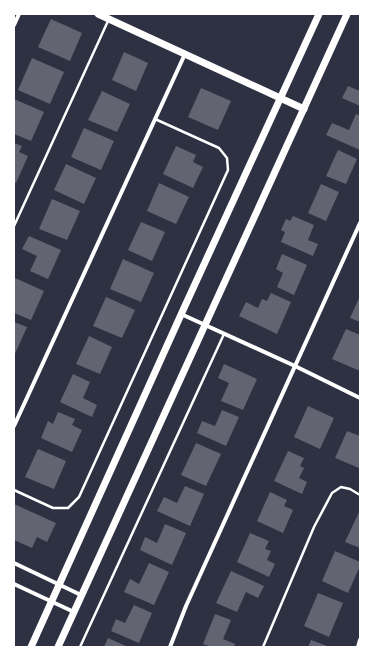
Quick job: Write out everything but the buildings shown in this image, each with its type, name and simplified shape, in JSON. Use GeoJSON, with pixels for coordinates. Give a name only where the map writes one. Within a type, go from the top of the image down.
{"type":"FeatureCollection","features":[{"type":"Feature","properties":{"kind":"main road"},"geometry":{"type":"LineString","coordinates":[[98,14],[304,109]]}},
{"type":"Feature","properties":{"kind":"main road"},"geometry":{"type":"LineString","coordinates":[[31,647],[181,314],[319,14]]}},
{"type":"Feature","properties":{"kind":"main road"},"geometry":{"type":"LineString","coordinates":[[58,647],[347,14]]}},
{"type":"Feature","properties":{"kind":"street"},"geometry":{"type":"LineString","coordinates":[[14,25],[19,14]]}},
{"type":"Feature","properties":{"kind":"street"},"geometry":{"type":"LineString","coordinates":[[14,426],[185,54]]}},
{"type":"Feature","properties":{"kind":"street"},"geometry":{"type":"LineString","coordinates":[[170,647],[189,599],[360,223]]}},
{"type":"Feature","properties":{"kind":"street"},"geometry":{"type":"LineString","coordinates":[[181,314],[295,366],[360,398]]}},
{"type":"Feature","properties":{"kind":"street"},"geometry":{"type":"LineString","coordinates":[[14,564],[81,595]]}},
{"type":"Feature","properties":{"kind":"street"},"geometry":{"type":"LineString","coordinates":[[14,584],[74,612]]}},
{"type":"Feature","properties":{"kind":"street"},"geometry":{"type":"LineString","coordinates":[[358,647],[360,640]]}},
{"type":"Feature","properties":{"kind":"lane"},"geometry":{"type":"LineString","coordinates":[[14,226],[109,19]]}},
{"type":"Feature","properties":{"kind":"lane"},"geometry":{"type":"LineString","coordinates":[[14,490],[53,508],[68,508],[79,496],[228,170],[227,158],[219,148],[155,119]]}},
{"type":"Feature","properties":{"kind":"lane"},"geometry":{"type":"LineString","coordinates":[[80,647],[224,334]]}},
{"type":"Feature","properties":{"kind":"lane"},"geometry":{"type":"LineString","coordinates":[[263,647],[314,527],[332,493],[341,487],[350,489],[360,495]]}}]}
